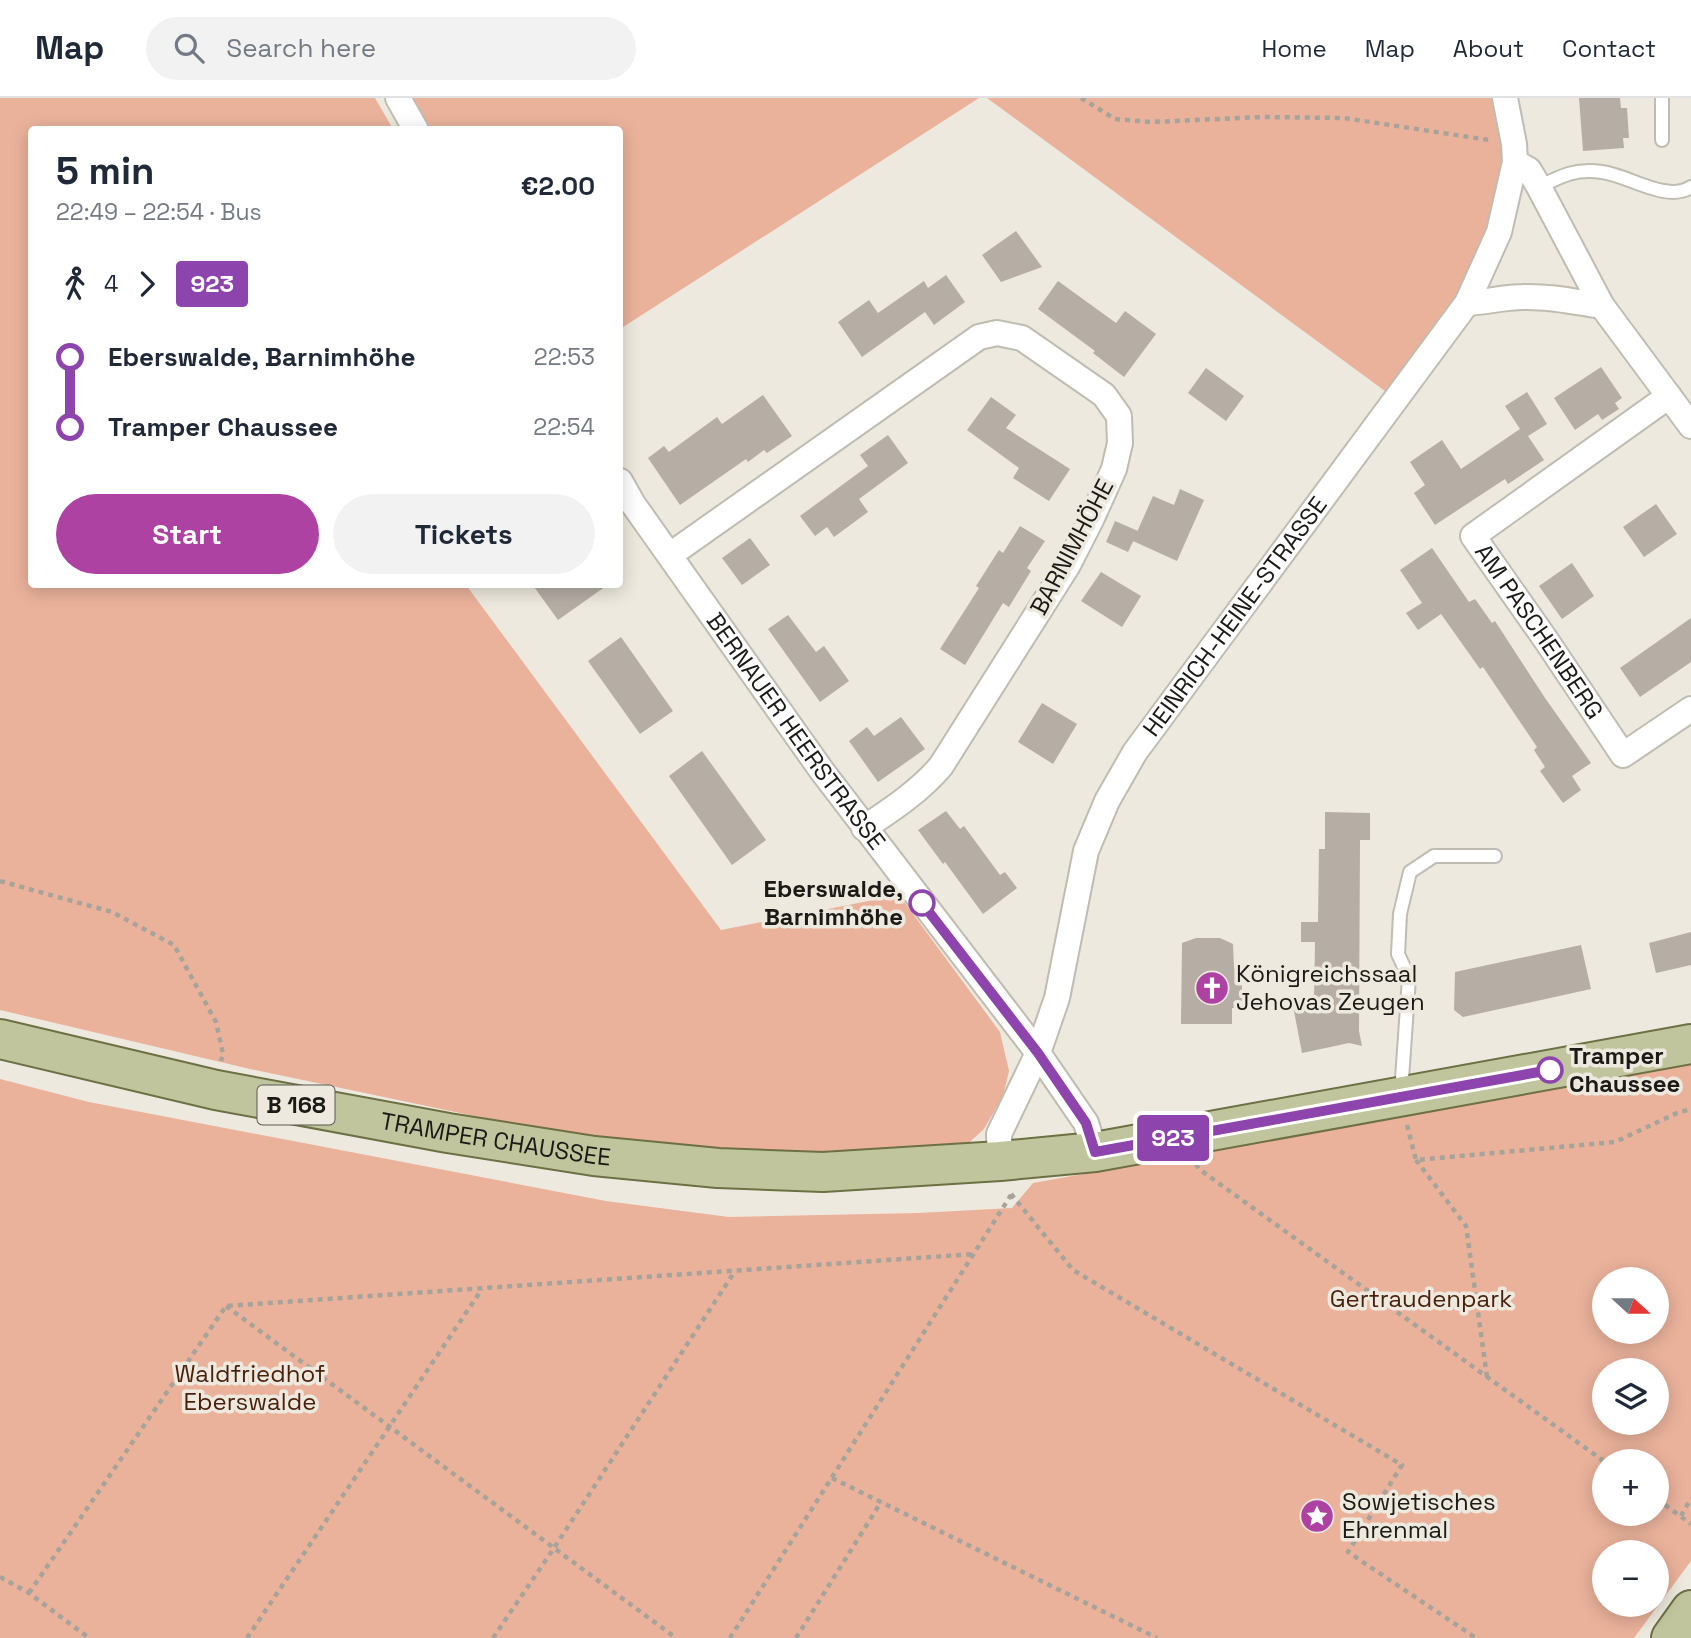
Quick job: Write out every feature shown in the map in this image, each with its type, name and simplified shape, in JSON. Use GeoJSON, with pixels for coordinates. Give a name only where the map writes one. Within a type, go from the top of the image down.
{"type":"FeatureCollection","features":[{"type":"Feature","properties":{"kind":"main road","name":"TRAMPER CHAUSSEE"},"geometry":{"type":"LineString","coordinates":[[0,1039],[216,1090],[448,1133],[594,1156],[718,1168],[1005,1178]]}},
{"type":"Feature","properties":{"kind":"main road","name":"B 168"},"geometry":{"type":"LineString","coordinates":[[1005,1178],[1095,1152],[1691,1044]]}},
{"type":"Feature","properties":{"kind":"main road"},"geometry":{"type":"LineString","coordinates":[[1671,1638],[1691,1610]]}},
{"type":"Feature","properties":{"kind":"street"},"geometry":{"type":"LineString","coordinates":[[398,98],[414,126]]}},
{"type":"Feature","properties":{"kind":"street","name":"HEINRICH-HEINE-STRASSE"},"geometry":{"type":"LineString","coordinates":[[1005,1178],[999,1134],[1038,1053],[1057,998],[1086,851],[1107,801],[1135,752],[1467,303],[1499,232],[1515,153],[1504,98]]}},
{"type":"Feature","properties":{"kind":"street"},"geometry":{"type":"LineString","coordinates":[[1515,153],[1539,187],[1602,306],[1691,426]]}},
{"type":"Feature","properties":{"kind":"street"},"geometry":{"type":"LineString","coordinates":[[1467,303],[1521,297],[1553,298],[1602,306]]}},
{"type":"Feature","properties":{"kind":"street","name":"BARNIMHÖHE"},"geometry":{"type":"LineString","coordinates":[[670,555],[979,337],[997,333],[1022,338],[1104,395],[1119,416],[1120,443],[1114,469],[1068,565],[941,766],[930,779],[864,828]]}},
{"type":"Feature","properties":{"kind":"street","name":"AM PASCHENBERG"},"geometry":{"type":"LineString","coordinates":[[1669,396],[1473,536],[1623,755],[1691,709]]}},
{"type":"Feature","properties":{"kind":"street","name":"BERNAUER HEERSTRASSE"},"geometry":{"type":"LineString","coordinates":[[623,486],[822,771],[1038,1053],[1086,1123],[1095,1152]]}},
{"type":"Feature","properties":{"kind":"lane"},"geometry":{"type":"LineString","coordinates":[[1662,98],[1662,140]]}},
{"type":"Feature","properties":{"kind":"lane"},"geometry":{"type":"LineString","coordinates":[[1539,187],[1566,173],[1601,172],[1631,179],[1662,192],[1687,190],[1691,187]]}},
{"type":"Feature","properties":{"kind":"lane"},"geometry":{"type":"LineString","coordinates":[[1401,1097],[1409,978],[1398,954],[1400,914],[1410,872],[1434,856],[1495,856]]}},
{"type":"Feature","properties":{"kind":"path"},"geometry":{"type":"LineString","coordinates":[[1081,98],[1115,119],[1151,122],[1262,117],[1344,118],[1515,153]]}},
{"type":"Feature","properties":{"kind":"path"},"geometry":{"type":"LineString","coordinates":[[0,881],[112,912],[174,945],[216,1021],[223,1054],[216,1090]]}},
{"type":"Feature","properties":{"kind":"path"},"geometry":{"type":"LineString","coordinates":[[1401,1097],[1416,1160],[1466,1226],[1487,1377]]}},
{"type":"Feature","properties":{"kind":"path"},"geometry":{"type":"LineString","coordinates":[[1416,1160],[1615,1142],[1676,1113],[1691,1109]]}},
{"type":"Feature","properties":{"kind":"path"},"geometry":{"type":"LineString","coordinates":[[1180,1137],[1199,1169],[1592,1453]]}},
{"type":"Feature","properties":{"kind":"path"},"geometry":{"type":"LineString","coordinates":[[730,1638],[974,1254],[1005,1178]]}},
{"type":"Feature","properties":{"kind":"path"},"geometry":{"type":"LineString","coordinates":[[1005,1178],[1073,1270],[1402,1465],[1348,1552],[1476,1638]]}},
{"type":"Feature","properties":{"kind":"path"},"geometry":{"type":"LineString","coordinates":[[226,1306],[974,1254]]}},
{"type":"Feature","properties":{"kind":"path"},"geometry":{"type":"LineString","coordinates":[[493,1638],[735,1270]]}},
{"type":"Feature","properties":{"kind":"path"},"geometry":{"type":"LineString","coordinates":[[247,1638],[483,1288]]}},
{"type":"Feature","properties":{"kind":"path"},"geometry":{"type":"LineString","coordinates":[[226,1306],[676,1638]]}},
{"type":"Feature","properties":{"kind":"path"},"geometry":{"type":"LineString","coordinates":[[29,1593],[226,1306]]}},
{"type":"Feature","properties":{"kind":"path"},"geometry":{"type":"LineString","coordinates":[[832,1478],[1157,1638]]}},
{"type":"Feature","properties":{"kind":"path"},"geometry":{"type":"LineString","coordinates":[[1680,1516],[1691,1498]]}},
{"type":"Feature","properties":{"kind":"path"},"geometry":{"type":"LineString","coordinates":[[796,1638],[881,1502]]}},
{"type":"Feature","properties":{"kind":"path"},"geometry":{"type":"LineString","coordinates":[[1669,1508],[1691,1524]]}},
{"type":"Feature","properties":{"kind":"path"},"geometry":{"type":"LineString","coordinates":[[0,1577],[29,1593],[89,1638]]}},
{"type":"Feature","properties":{"kind":"green space"},"geometry":{"type":"Polygon","coordinates":[[[0,98],[375,98],[391,126],[28,126],[28,588],[468,588],[721,930],[899,895],[1000,1032],[1009,1071],[1003,1096],[984,1129],[963,1148],[880,1161],[607,1144],[250,1069],[0,1010],[0,98]]]}},
{"type":"Feature","properties":{"kind":"green space"},"geometry":{"type":"Polygon","coordinates":[[[412,98],[979,98],[623,327],[623,126],[428,126],[412,98]]]}},
{"type":"Feature","properties":{"kind":"green space"},"geometry":{"type":"Polygon","coordinates":[[[987,98],[1492,98],[1506,158],[1484,243],[1452,306],[1389,394],[987,98]]]}},
{"type":"Feature","properties":{"kind":"green space","name":"Waldfriedhof Eberswalde"},"geometry":{"type":"Polygon","coordinates":[[[1691,1061],[1691,1561],[1669,1591],[1669,1540],[1592,1540],[1592,1617],[1650,1617],[1634,1638],[0,1638],[0,1079],[89,1102],[606,1201],[729,1217],[1012,1208],[1033,1183],[1417,1114],[1691,1061]]]}},
{"type":"Feature","properties":{"kind":"building"},"geometry":{"type":"Polygon","coordinates":[[[1579,98],[1620,98],[1621,108],[1627,108],[1629,138],[1623,138],[1624,148],[1583,151],[1579,98]]]}},
{"type":"Feature","properties":{"kind":"building"},"geometry":{"type":"Polygon","coordinates":[[[1016,231],[1042,267],[1001,282],[982,255],[1016,231]]]}},
{"type":"Feature","properties":{"kind":"building"},"geometry":{"type":"Polygon","coordinates":[[[946,275],[965,302],[934,325],[925,312],[862,357],[838,322],[869,300],[878,313],[924,281],[928,288],[946,275]]]}},
{"type":"Feature","properties":{"kind":"building"},"geometry":{"type":"Polygon","coordinates":[[[1058,281],[1116,323],[1125,311],[1156,334],[1124,377],[1093,353],[1095,351],[1038,309],[1058,281]]]}},
{"type":"Feature","properties":{"kind":"building"},"geometry":{"type":"Polygon","coordinates":[[[1601,367],[1622,398],[1615,403],[1619,409],[1602,420],[1598,414],[1575,430],[1554,398],[1601,367]]]}},
{"type":"Feature","properties":{"kind":"building"},"geometry":{"type":"Polygon","coordinates":[[[1206,368],[1244,396],[1226,421],[1188,393],[1206,368]]]}},
{"type":"Feature","properties":{"kind":"building"},"geometry":{"type":"Polygon","coordinates":[[[1527,392],[1547,424],[1528,436],[1544,460],[1508,484],[1505,479],[1435,525],[1414,493],[1425,485],[1410,462],[1442,440],[1461,469],[1520,429],[1505,406],[1527,392]]]}},
{"type":"Feature","properties":{"kind":"building"},"geometry":{"type":"Polygon","coordinates":[[[763,395],[792,436],[767,453],[764,450],[748,462],[746,459],[680,505],[648,458],[664,446],[669,452],[717,417],[722,424],[763,395]]]}},
{"type":"Feature","properties":{"kind":"building"},"geometry":{"type":"Polygon","coordinates":[[[991,397],[1016,415],[1006,428],[1070,469],[1049,501],[1013,478],[1019,468],[967,430],[991,397]]]}},
{"type":"Feature","properties":{"kind":"building"},"geometry":{"type":"Polygon","coordinates":[[[888,435],[908,463],[859,499],[868,512],[834,537],[827,527],[815,536],[800,516],[868,466],[860,455],[888,435]]]}},
{"type":"Feature","properties":{"kind":"building"},"geometry":{"type":"Polygon","coordinates":[[[1180,489],[1204,500],[1177,561],[1133,541],[1153,496],[1174,505],[1180,489]]]}},
{"type":"Feature","properties":{"kind":"building"},"geometry":{"type":"Polygon","coordinates":[[[1656,504],[1677,534],[1644,557],[1623,527],[1656,504]]]}},
{"type":"Feature","properties":{"kind":"building"},"geometry":{"type":"Polygon","coordinates":[[[1115,521],[1138,531],[1128,552],[1106,542],[1115,521]]]}},
{"type":"Feature","properties":{"kind":"building"},"geometry":{"type":"Polygon","coordinates":[[[1020,526],[1045,541],[1027,568],[1031,571],[1009,607],[1003,603],[965,665],[940,649],[979,588],[976,586],[999,550],[1003,553],[1020,526]]]}},
{"type":"Feature","properties":{"kind":"building"},"geometry":{"type":"Polygon","coordinates":[[[750,538],[770,565],[742,585],[722,558],[750,538]]]}},
{"type":"Feature","properties":{"kind":"building"},"geometry":{"type":"Polygon","coordinates":[[[1432,548],[1469,602],[1475,599],[1492,623],[1495,621],[1591,763],[1572,776],[1581,790],[1563,803],[1540,771],[1545,767],[1534,750],[1537,747],[1483,667],[1480,669],[1441,614],[1418,630],[1406,613],[1422,603],[1400,570],[1432,548]]]}},
{"type":"Feature","properties":{"kind":"building"},"geometry":{"type":"Polygon","coordinates":[[[1572,563],[1594,596],[1562,619],[1539,586],[1572,563]]]}},
{"type":"Feature","properties":{"kind":"building"},"geometry":{"type":"Polygon","coordinates":[[[1101,572],[1141,596],[1122,627],[1081,601],[1101,572]]]}},
{"type":"Feature","properties":{"kind":"building"},"geometry":{"type":"Polygon","coordinates":[[[535,588],[603,588],[558,620],[535,588]]]}},
{"type":"Feature","properties":{"kind":"building"},"geometry":{"type":"Polygon","coordinates":[[[788,615],[816,652],[824,646],[849,681],[820,702],[768,629],[788,615]]]}},
{"type":"Feature","properties":{"kind":"building"},"geometry":{"type":"Polygon","coordinates":[[[1691,618],[1691,662],[1640,697],[1620,668],[1691,618]]]}},
{"type":"Feature","properties":{"kind":"building"},"geometry":{"type":"Polygon","coordinates":[[[621,637],[673,711],[640,734],[588,661],[621,637]]]}},
{"type":"Feature","properties":{"kind":"building"},"geometry":{"type":"Polygon","coordinates":[[[1042,703],[1077,724],[1053,764],[1018,742],[1042,703]]]}},
{"type":"Feature","properties":{"kind":"building"},"geometry":{"type":"Polygon","coordinates":[[[901,717],[925,749],[878,782],[849,741],[867,727],[874,736],[901,717]]]}},
{"type":"Feature","properties":{"kind":"building"},"geometry":{"type":"Polygon","coordinates":[[[702,751],[766,840],[732,865],[669,776],[702,751]]]}},
{"type":"Feature","properties":{"kind":"building"},"geometry":{"type":"Polygon","coordinates":[[[946,811],[960,829],[964,826],[1000,875],[1005,872],[1017,888],[983,914],[918,830],[946,811]]]}},
{"type":"Feature","properties":{"kind":"building"},"geometry":{"type":"Polygon","coordinates":[[[1325,812],[1370,813],[1370,840],[1360,840],[1359,1031],[1362,1046],[1349,1043],[1302,1053],[1293,1006],[1314,1001],[1315,942],[1301,942],[1301,922],[1318,922],[1319,849],[1325,849],[1325,812]]]}},
{"type":"Feature","properties":{"kind":"building"},"geometry":{"type":"Polygon","coordinates":[[[1691,932],[1691,965],[1656,973],[1649,943],[1691,932]]]}},
{"type":"Feature","properties":{"kind":"building","name":"Königreichssaal Jehovas Zeugen"},"geometry":{"type":"Polygon","coordinates":[[[1196,938],[1220,938],[1233,944],[1234,968],[1242,968],[1242,1008],[1232,1008],[1232,1024],[1181,1024],[1182,943],[1196,938]]]}},
{"type":"Feature","properties":{"kind":"building"},"geometry":{"type":"Polygon","coordinates":[[[1581,945],[1591,989],[1463,1017],[1454,1010],[1455,972],[1581,945]]]}},
{"type":"Feature","properties":{"kind":"bus line","name":"923"},"geometry":{"type":"LineString","coordinates":[[922,903],[1038,1053],[1086,1123],[1095,1152],[1550,1070]]}},
{"type":"Feature","properties":{"kind":"place","name":"Eberswalde, Barnimhöhe"},"geometry":{"type":"Point","coordinates":[922,903]}},
{"type":"Feature","properties":{"kind":"place","name":"Königreichssaal Jehovas Zeugen"},"geometry":{"type":"Point","coordinates":[1212,988]}},
{"type":"Feature","properties":{"kind":"place","name":"Tramper Chaussee"},"geometry":{"type":"Point","coordinates":[1550,1070]}},
{"type":"Feature","properties":{"kind":"place","name":"Sowjetisches Ehrenmal"},"geometry":{"type":"Point","coordinates":[1317,1516]}},
{"type":"Feature","properties":{"kind":"park label","name":"Gertraudenpark"},"geometry":{"type":"Point","coordinates":[1421,1299]}}]}
